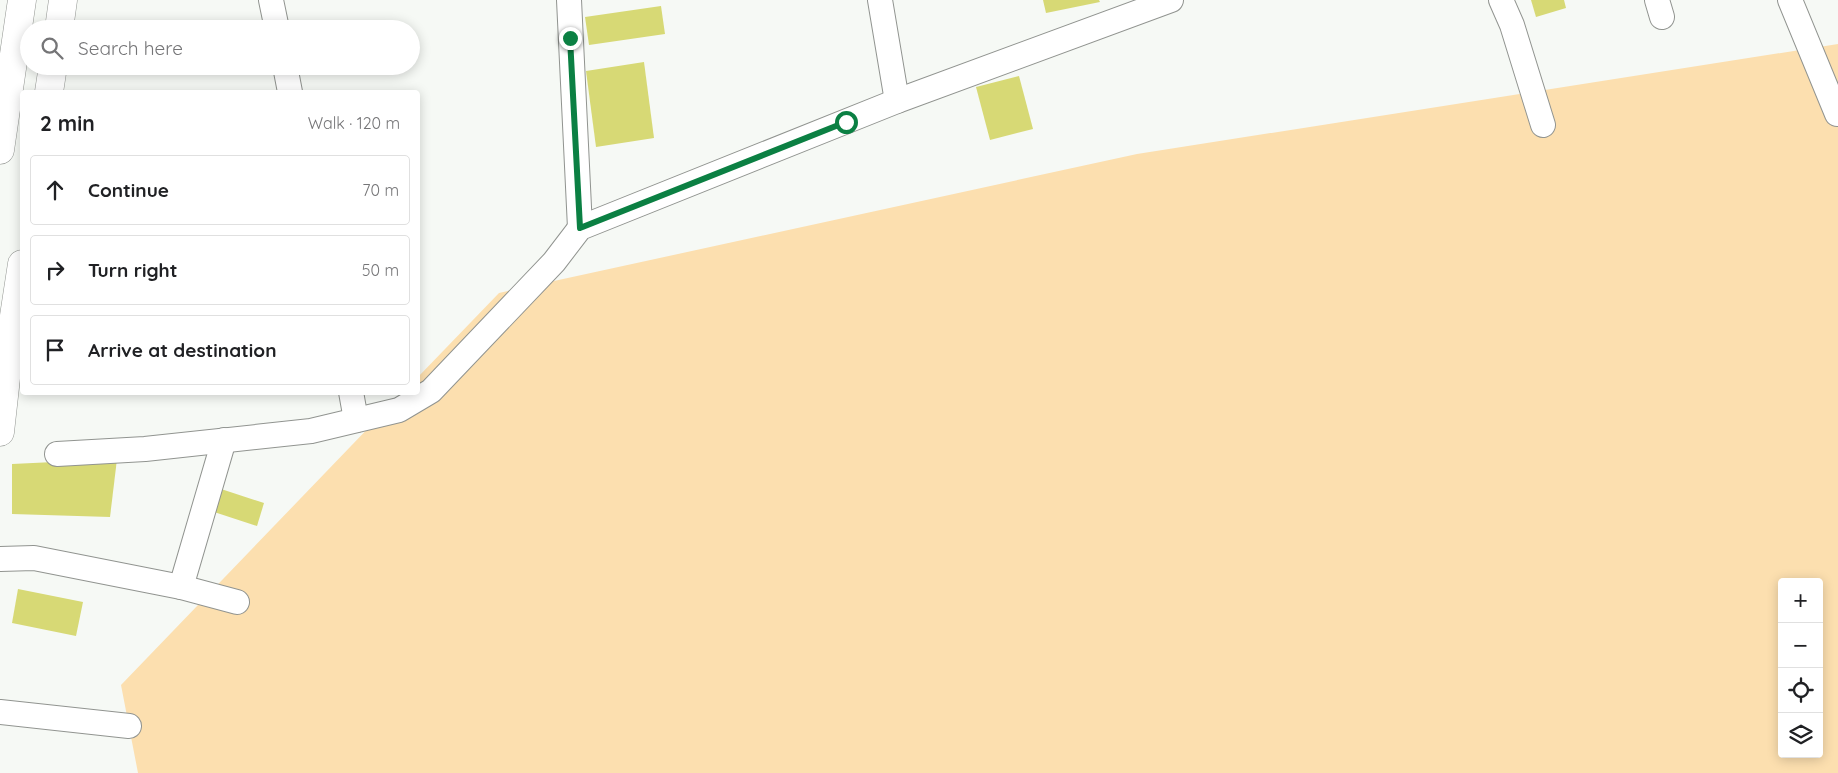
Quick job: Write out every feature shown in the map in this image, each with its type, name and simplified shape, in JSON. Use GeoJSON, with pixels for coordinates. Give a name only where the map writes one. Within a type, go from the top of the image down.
{"type":"FeatureCollection","features":[{"type":"Feature","properties":{"kind":"street"},"geometry":{"type":"LineString","coordinates":[[0,150],[22,0]]}},
{"type":"Feature","properties":{"kind":"street"},"geometry":{"type":"LineString","coordinates":[[60,20],[63,0]]}},
{"type":"Feature","properties":{"kind":"street"},"geometry":{"type":"LineString","coordinates":[[271,0],[275,20]]}},
{"type":"Feature","properties":{"kind":"street"},"geometry":{"type":"LineString","coordinates":[[568,0],[580,228]]}},
{"type":"Feature","properties":{"kind":"street"},"geometry":{"type":"LineString","coordinates":[[880,0],[897,101]]}},
{"type":"Feature","properties":{"kind":"street"},"geometry":{"type":"LineString","coordinates":[[57,454],[145,449],[311,431],[399,410],[431,392],[554,262],[580,228],[1137,7],[1171,0]]}},
{"type":"Feature","properties":{"kind":"street"},"geometry":{"type":"LineString","coordinates":[[1500,0],[1512,25],[1542,126]]}},
{"type":"Feature","properties":{"kind":"street"},"geometry":{"type":"LineString","coordinates":[[1790,0],[1838,114]]}},
{"type":"Feature","properties":{"kind":"street"},"geometry":{"type":"LineString","coordinates":[[49,90],[52,75]]}},
{"type":"Feature","properties":{"kind":"street"},"geometry":{"type":"LineString","coordinates":[[286,75],[290,90]]}},
{"type":"Feature","properties":{"kind":"street"},"geometry":{"type":"LineString","coordinates":[[0,432],[10,342],[20,277]]}},
{"type":"Feature","properties":{"kind":"street"},"geometry":{"type":"LineString","coordinates":[[352,395],[356,420]]}},
{"type":"Feature","properties":{"kind":"street"},"geometry":{"type":"LineString","coordinates":[[181,587],[224,440]]}},
{"type":"Feature","properties":{"kind":"street"},"geometry":{"type":"LineString","coordinates":[[0,559],[34,558],[181,587],[237,602]]}},
{"type":"Feature","properties":{"kind":"street"},"geometry":{"type":"LineString","coordinates":[[0,712],[129,726]]}},
{"type":"Feature","properties":{"kind":"shaded area"},"geometry":{"type":"Polygon","coordinates":[[[1838,44],[1838,773],[138,773],[121,685],[400,395],[420,395],[420,375],[499,293],[1137,154],[1838,44]]]}},
{"type":"Feature","properties":{"kind":"building"},"geometry":{"type":"Polygon","coordinates":[[[1043,0],[1099,0],[1100,2],[1046,13],[1043,0]]]}},
{"type":"Feature","properties":{"kind":"building"},"geometry":{"type":"Polygon","coordinates":[[[1531,0],[1564,0],[1566,8],[1536,17],[1531,0]]]}},
{"type":"Feature","properties":{"kind":"building"},"geometry":{"type":"Polygon","coordinates":[[[661,6],[665,34],[589,45],[585,17],[661,6]]]}},
{"type":"Feature","properties":{"kind":"building"},"geometry":{"type":"Polygon","coordinates":[[[644,62],[654,138],[596,147],[586,71],[644,62]]]}},
{"type":"Feature","properties":{"kind":"building"},"geometry":{"type":"Polygon","coordinates":[[[1019,76],[1033,129],[990,140],[976,87],[1019,76]]]}},
{"type":"Feature","properties":{"kind":"building"},"geometry":{"type":"Polygon","coordinates":[[[117,459],[110,517],[12,514],[12,464],[117,459]]]}},
{"type":"Feature","properties":{"kind":"building"},"geometry":{"type":"Polygon","coordinates":[[[215,487],[264,503],[257,526],[208,510],[215,487]]]}},
{"type":"Feature","properties":{"kind":"building"},"geometry":{"type":"Polygon","coordinates":[[[18,589],[83,602],[76,636],[12,623],[18,589]]]}},
{"type":"Feature","properties":{"kind":"route"},"geometry":{"type":"LineString","coordinates":[[570,38],[580,228],[846,122]]}}]}
